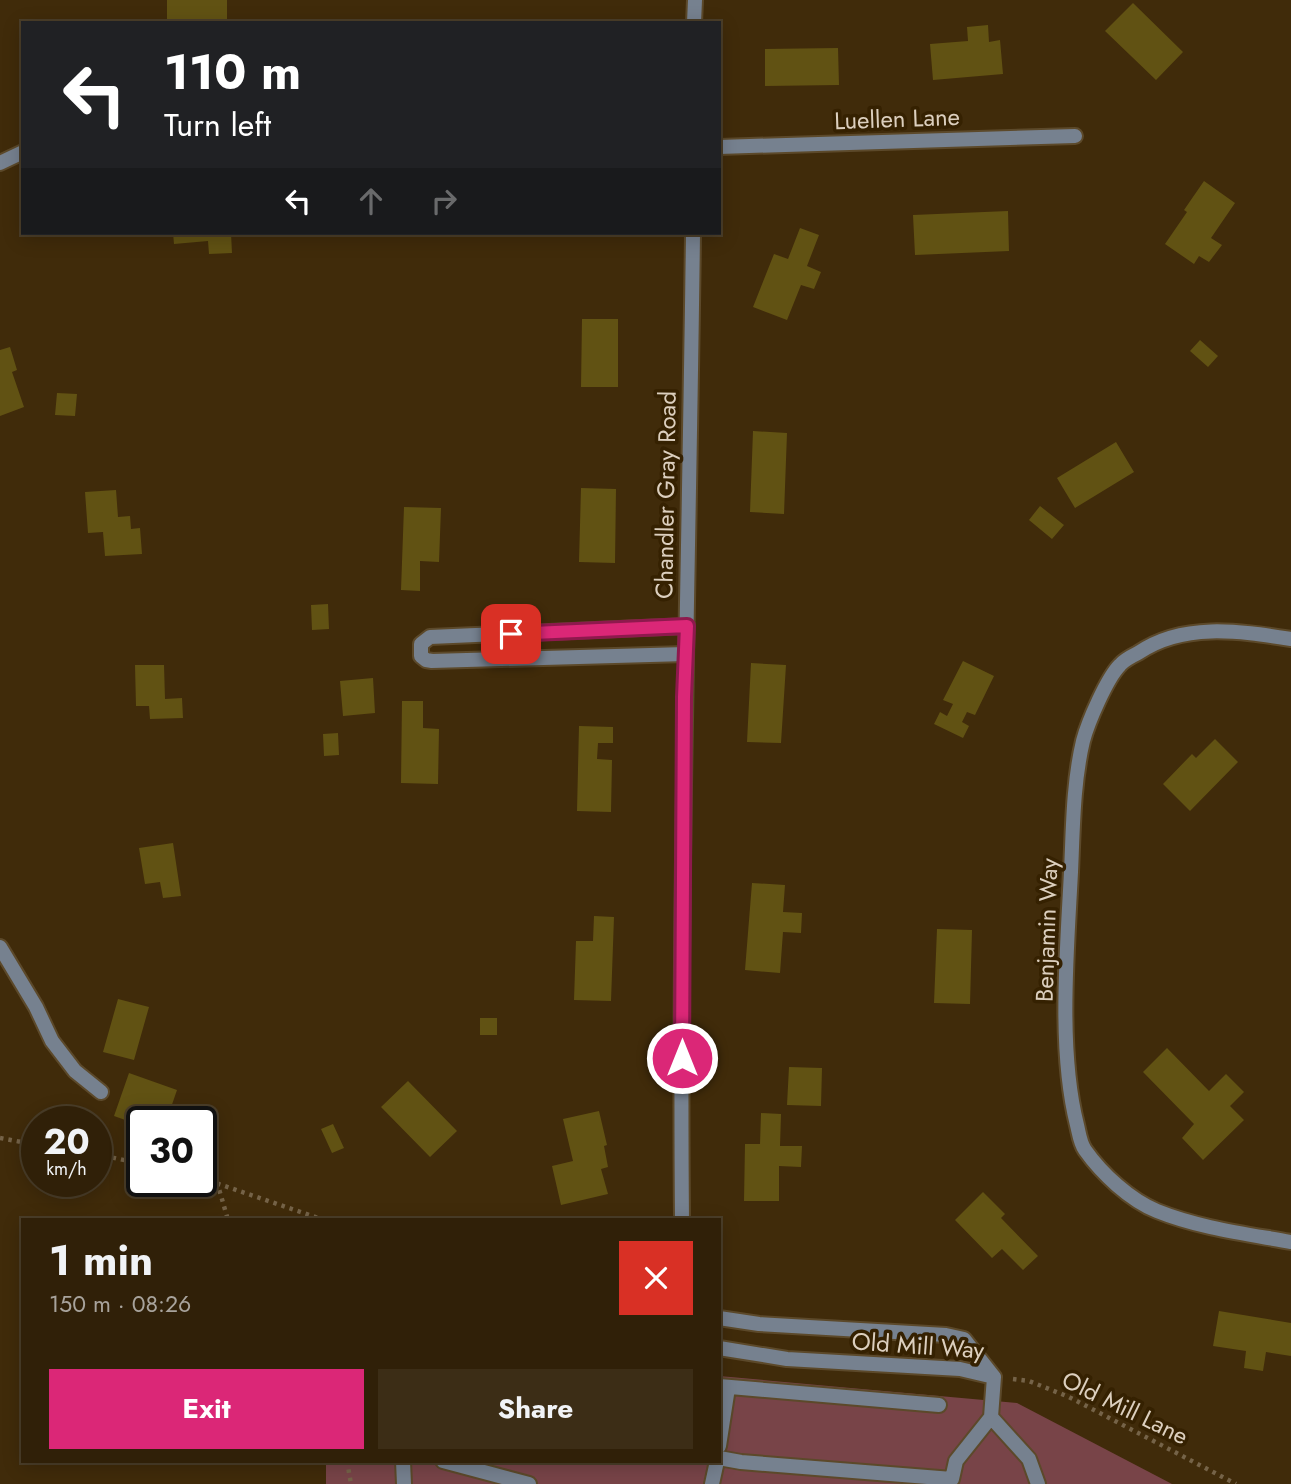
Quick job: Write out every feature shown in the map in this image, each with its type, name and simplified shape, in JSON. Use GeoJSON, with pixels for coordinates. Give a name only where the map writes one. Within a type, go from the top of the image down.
{"type":"FeatureCollection","features":[{"type":"Feature","properties":{"kind":"street"},"geometry":{"type":"LineString","coordinates":[[694,21],[695,0]]}},
{"type":"Feature","properties":{"kind":"street","name":"Luellen Lane"},"geometry":{"type":"LineString","coordinates":[[721,147],[1075,136]]}},
{"type":"Feature","properties":{"kind":"street"},"geometry":{"type":"LineString","coordinates":[[0,163],[21,153]]}},
{"type":"Feature","properties":{"kind":"street","name":"Chandler Gray Road"},"geometry":{"type":"LineString","coordinates":[[682,1218],[685,654],[693,235]]}},
{"type":"Feature","properties":{"kind":"street"},"geometry":{"type":"LineString","coordinates":[[685,654],[426,660],[421,656],[421,644],[430,637],[687,626]]}},
{"type":"Feature","properties":{"kind":"street","name":"Benjamin Way"},"geometry":{"type":"LineString","coordinates":[[1291,639],[1258,634],[1194,631],[1153,642],[1120,665],[1097,704],[1084,740],[1075,799],[1066,1043],[1071,1103],[1083,1148],[1105,1173],[1127,1192],[1156,1210],[1227,1231],[1291,1242]]}},
{"type":"Feature","properties":{"kind":"street"},"geometry":{"type":"LineString","coordinates":[[0,947],[36,1007],[52,1041],[75,1071],[101,1092]]}},
{"type":"Feature","properties":{"kind":"street","name":"Old Mill Way"},"geometry":{"type":"LineString","coordinates":[[721,1318],[772,1325],[946,1335],[964,1339],[994,1377]]}},
{"type":"Feature","properties":{"kind":"street","name":"Old Mill Way"},"geometry":{"type":"LineString","coordinates":[[721,1348],[787,1360],[960,1369],[994,1377]]}},
{"type":"Feature","properties":{"kind":"street"},"geometry":{"type":"LineString","coordinates":[[721,1460],[952,1482],[956,1461],[991,1417],[994,1377]]}},
{"type":"Feature","properties":{"kind":"street"},"geometry":{"type":"LineString","coordinates":[[721,1416],[723,1387],[939,1405]]}},
{"type":"Feature","properties":{"kind":"street"},"geometry":{"type":"LineString","coordinates":[[991,1417],[1030,1459],[1038,1484]]}},
{"type":"Feature","properties":{"kind":"street"},"geometry":{"type":"LineString","coordinates":[[403,1463],[404,1484]]}},
{"type":"Feature","properties":{"kind":"street"},"geometry":{"type":"LineString","coordinates":[[451,1463],[530,1484]]}},
{"type":"Feature","properties":{"kind":"street"},"geometry":{"type":"LineString","coordinates":[[712,1484],[717,1463]]}},
{"type":"Feature","properties":{"kind":"path"},"geometry":{"type":"LineString","coordinates":[[0,1138],[21,1142]]}},
{"type":"Feature","properties":{"kind":"path"},"geometry":{"type":"LineString","coordinates":[[217,1182],[227,1218]]}},
{"type":"Feature","properties":{"kind":"path"},"geometry":{"type":"LineString","coordinates":[[217,1182],[318,1218]]}},
{"type":"Feature","properties":{"kind":"path","name":"Old Mill Lane"},"geometry":{"type":"LineString","coordinates":[[994,1377],[1029,1381],[1069,1397],[1236,1484]]}},
{"type":"Feature","properties":{"kind":"path"},"geometry":{"type":"LineString","coordinates":[[347,1463],[351,1484]]}},
{"type":"Feature","properties":{"kind":"shaded area"},"geometry":{"type":"Polygon","coordinates":[[[721,1376],[1017,1403],[1172,1484],[326,1484],[326,1463],[721,1463],[721,1376]]]}},
{"type":"Feature","properties":{"kind":"building"},"geometry":{"type":"Polygon","coordinates":[[[167,0],[227,0],[227,21],[167,21],[167,0]]]}},
{"type":"Feature","properties":{"kind":"building"},"geometry":{"type":"Polygon","coordinates":[[[1133,3],[1183,52],[1156,80],[1105,31],[1133,3]]]}},
{"type":"Feature","properties":{"kind":"building"},"geometry":{"type":"Polygon","coordinates":[[[988,25],[989,42],[1000,40],[1003,74],[933,80],[930,44],[968,41],[967,27],[988,25]]]}},
{"type":"Feature","properties":{"kind":"building"},"geometry":{"type":"Polygon","coordinates":[[[838,48],[839,85],[765,86],[765,49],[838,48]]]}},
{"type":"Feature","properties":{"kind":"building"},"geometry":{"type":"Polygon","coordinates":[[[1204,181],[1235,203],[1211,238],[1222,245],[1209,262],[1199,256],[1194,264],[1165,244],[1204,181]]]}},
{"type":"Feature","properties":{"kind":"building"},"geometry":{"type":"Polygon","coordinates":[[[1008,211],[1009,251],[915,255],[913,215],[1008,211]]]}},
{"type":"Feature","properties":{"kind":"building"},"geometry":{"type":"Polygon","coordinates":[[[800,228],[819,235],[807,266],[821,272],[814,289],[801,285],[787,320],[753,307],[774,254],[788,259],[800,228]]]}},
{"type":"Feature","properties":{"kind":"building"},"geometry":{"type":"Polygon","coordinates":[[[173,235],[231,235],[232,253],[209,254],[208,241],[174,244],[173,235]]]}},
{"type":"Feature","properties":{"kind":"building"},"geometry":{"type":"Polygon","coordinates":[[[582,319],[618,319],[618,387],[581,387],[582,319]]]}},
{"type":"Feature","properties":{"kind":"building"},"geometry":{"type":"Polygon","coordinates":[[[1200,340],[1218,356],[1208,367],[1190,351],[1200,340]]]}},
{"type":"Feature","properties":{"kind":"building"},"geometry":{"type":"Polygon","coordinates":[[[10,347],[17,370],[12,372],[24,407],[0,416],[0,350],[10,347]]]}},
{"type":"Feature","properties":{"kind":"building"},"geometry":{"type":"Polygon","coordinates":[[[57,393],[77,394],[75,416],[55,415],[57,393]]]}},
{"type":"Feature","properties":{"kind":"building"},"geometry":{"type":"Polygon","coordinates":[[[753,431],[787,433],[784,514],[750,512],[753,431]]]}},
{"type":"Feature","properties":{"kind":"building"},"geometry":{"type":"Polygon","coordinates":[[[1116,442],[1134,472],[1075,508],[1057,478],[1116,442]]]}},
{"type":"Feature","properties":{"kind":"building"},"geometry":{"type":"Polygon","coordinates":[[[581,488],[616,489],[615,563],[579,562],[581,488]]]}},
{"type":"Feature","properties":{"kind":"building"},"geometry":{"type":"Polygon","coordinates":[[[116,490],[118,517],[130,516],[131,529],[140,528],[142,554],[105,556],[103,532],[88,533],[85,492],[116,490]]]}},
{"type":"Feature","properties":{"kind":"building"},"geometry":{"type":"Polygon","coordinates":[[[1040,506],[1064,525],[1052,539],[1029,520],[1040,506]]]}},
{"type":"Feature","properties":{"kind":"building"},"geometry":{"type":"Polygon","coordinates":[[[404,507],[441,508],[439,562],[420,561],[420,591],[401,590],[404,507]]]}},
{"type":"Feature","properties":{"kind":"building"},"geometry":{"type":"Polygon","coordinates":[[[328,604],[329,629],[312,630],[311,605],[328,604]]]}},
{"type":"Feature","properties":{"kind":"building"},"geometry":{"type":"Polygon","coordinates":[[[963,661],[994,676],[975,715],[967,712],[962,722],[969,726],[963,738],[934,724],[940,712],[947,716],[953,704],[943,700],[963,661]]]}},
{"type":"Feature","properties":{"kind":"building"},"geometry":{"type":"Polygon","coordinates":[[[751,663],[786,665],[781,743],[747,742],[751,663]]]}},
{"type":"Feature","properties":{"kind":"building"},"geometry":{"type":"Polygon","coordinates":[[[135,665],[164,665],[165,699],[182,698],[183,718],[150,719],[149,706],[136,706],[135,665]]]}},
{"type":"Feature","properties":{"kind":"building"},"geometry":{"type":"Polygon","coordinates":[[[373,678],[375,713],[343,716],[340,681],[373,678]]]}},
{"type":"Feature","properties":{"kind":"building"},"geometry":{"type":"Polygon","coordinates":[[[402,701],[423,701],[423,728],[439,729],[438,784],[401,783],[402,701]]]}},
{"type":"Feature","properties":{"kind":"building"},"geometry":{"type":"Polygon","coordinates":[[[579,726],[613,727],[613,743],[598,743],[597,759],[612,760],[611,812],[577,811],[579,726]]]}},
{"type":"Feature","properties":{"kind":"building"},"geometry":{"type":"Polygon","coordinates":[[[338,733],[339,755],[324,756],[323,734],[338,733]]]}},
{"type":"Feature","properties":{"kind":"building"},"geometry":{"type":"Polygon","coordinates":[[[1215,739],[1238,762],[1190,811],[1163,784],[1192,754],[1196,758],[1215,739]]]}},
{"type":"Feature","properties":{"kind":"building"},"geometry":{"type":"Polygon","coordinates":[[[173,843],[181,896],[163,898],[160,882],[145,884],[139,848],[173,843]]]}},
{"type":"Feature","properties":{"kind":"building"},"geometry":{"type":"Polygon","coordinates":[[[752,883],[785,885],[783,912],[802,913],[801,933],[783,932],[780,973],[745,970],[752,883]]]}},
{"type":"Feature","properties":{"kind":"building"},"geometry":{"type":"Polygon","coordinates":[[[594,916],[614,917],[611,1001],[574,1000],[576,941],[593,941],[594,916]]]}},
{"type":"Feature","properties":{"kind":"building"},"geometry":{"type":"Polygon","coordinates":[[[937,929],[972,930],[970,1004],[934,1003],[937,929]]]}},
{"type":"Feature","properties":{"kind":"building"},"geometry":{"type":"Polygon","coordinates":[[[118,999],[149,1007],[134,1060],[103,1052],[118,999]]]}},
{"type":"Feature","properties":{"kind":"building"},"geometry":{"type":"Polygon","coordinates":[[[480,1018],[497,1018],[497,1035],[480,1035],[480,1018]]]}},
{"type":"Feature","properties":{"kind":"building"},"geometry":{"type":"Polygon","coordinates":[[[1167,1048],[1209,1091],[1226,1074],[1244,1092],[1230,1106],[1244,1120],[1203,1160],[1182,1138],[1194,1124],[1143,1072],[1167,1048]]]}},
{"type":"Feature","properties":{"kind":"building"},"geometry":{"type":"Polygon","coordinates":[[[789,1067],[822,1068],[821,1106],[787,1105],[789,1067]]]}},
{"type":"Feature","properties":{"kind":"building"},"geometry":{"type":"Polygon","coordinates":[[[129,1073],[177,1090],[172,1106],[126,1106],[126,1120],[114,1116],[129,1073]]]}},
{"type":"Feature","properties":{"kind":"building"},"geometry":{"type":"Polygon","coordinates":[[[408,1081],[457,1131],[430,1157],[381,1107],[408,1081]]]}},
{"type":"Feature","properties":{"kind":"building"},"geometry":{"type":"Polygon","coordinates":[[[599,1111],[607,1145],[604,1146],[608,1167],[601,1169],[608,1194],[561,1205],[552,1166],[573,1161],[563,1119],[599,1111]]]}},
{"type":"Feature","properties":{"kind":"building"},"geometry":{"type":"Polygon","coordinates":[[[761,1113],[781,1114],[780,1146],[802,1146],[801,1167],[779,1166],[779,1201],[744,1201],[745,1144],[760,1144],[761,1113]]]}},
{"type":"Feature","properties":{"kind":"building"},"geometry":{"type":"Polygon","coordinates":[[[333,1124],[344,1148],[332,1153],[321,1129],[333,1124]]]}},
{"type":"Feature","properties":{"kind":"building"},"geometry":{"type":"Polygon","coordinates":[[[983,1192],[1005,1214],[1001,1218],[1038,1256],[1023,1270],[1002,1249],[992,1258],[955,1220],[983,1192]]]}},
{"type":"Feature","properties":{"kind":"building"},"geometry":{"type":"Polygon","coordinates":[[[1219,1311],[1291,1323],[1291,1356],[1266,1352],[1263,1371],[1244,1368],[1246,1351],[1213,1346],[1219,1311]]]}},
{"type":"Feature","properties":{"kind":"route"},"geometry":{"type":"LineString","coordinates":[[511,634],[687,626],[684,697],[682,1058]]}}]}
